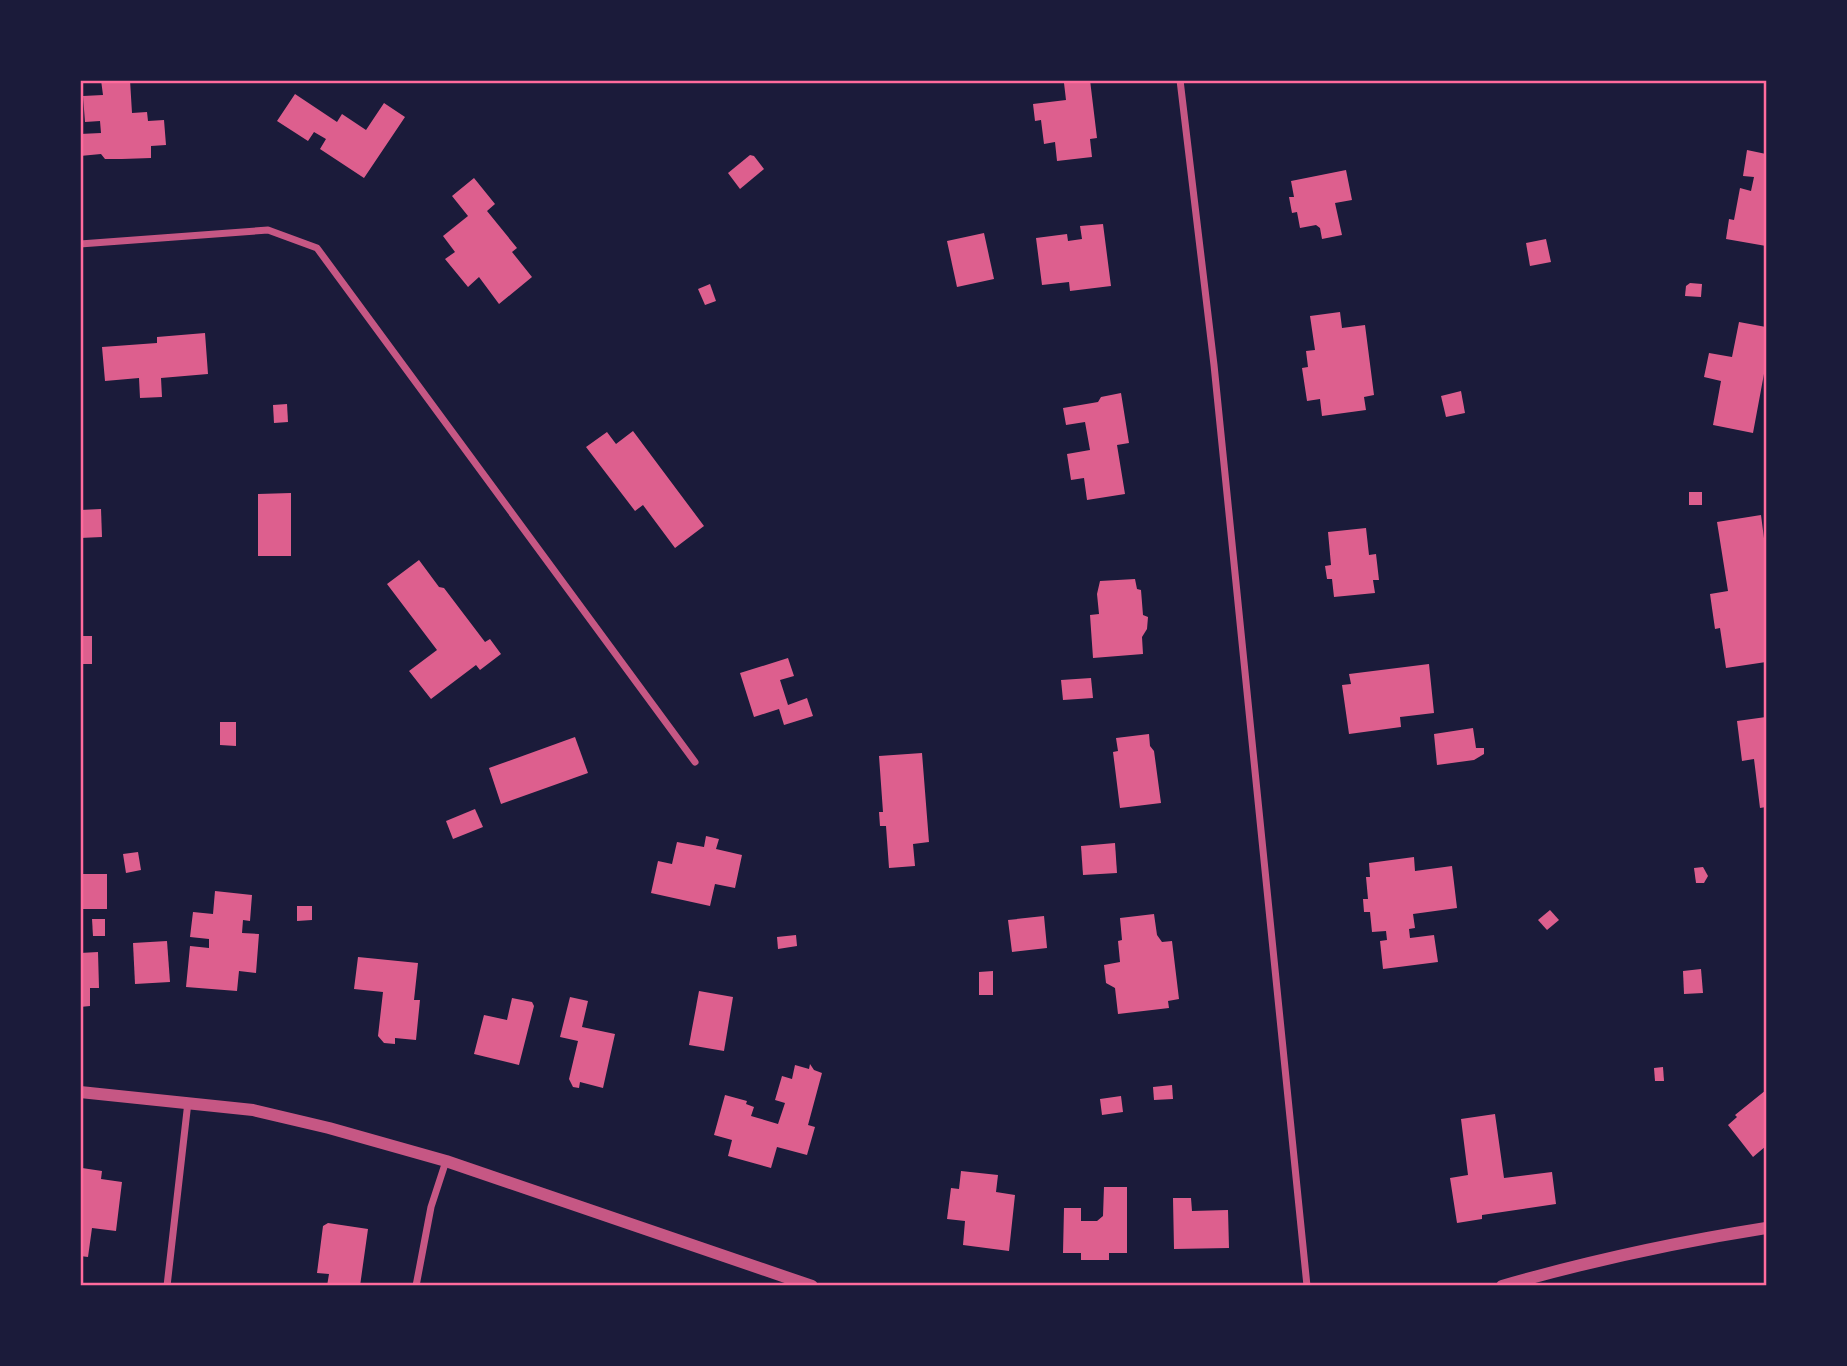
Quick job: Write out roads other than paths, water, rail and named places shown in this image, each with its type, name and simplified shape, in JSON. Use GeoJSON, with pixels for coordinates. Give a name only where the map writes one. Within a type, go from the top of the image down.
{"type":"FeatureCollection","features":[{"type":"Feature","properties":{"kind":"street"},"geometry":{"type":"LineString","coordinates":[[1180,80],[1214,365],[1307,1286]]}},
{"type":"Feature","properties":{"kind":"street"},"geometry":{"type":"LineString","coordinates":[[80,244],[268,230],[317,248],[695,762]]}},
{"type":"Feature","properties":{"kind":"street"},"geometry":{"type":"LineString","coordinates":[[80,1092],[188,1102],[278,1116],[446,1161],[811,1286]]}},
{"type":"Feature","properties":{"kind":"street"},"geometry":{"type":"LineString","coordinates":[[167,1286],[188,1102]]}},
{"type":"Feature","properties":{"kind":"street"},"geometry":{"type":"LineString","coordinates":[[416,1286],[425,1231],[446,1161]]}},
{"type":"Feature","properties":{"kind":"street"},"geometry":{"type":"LineString","coordinates":[[1502,1286],[1613,1257],[1766,1228]]}}]}
